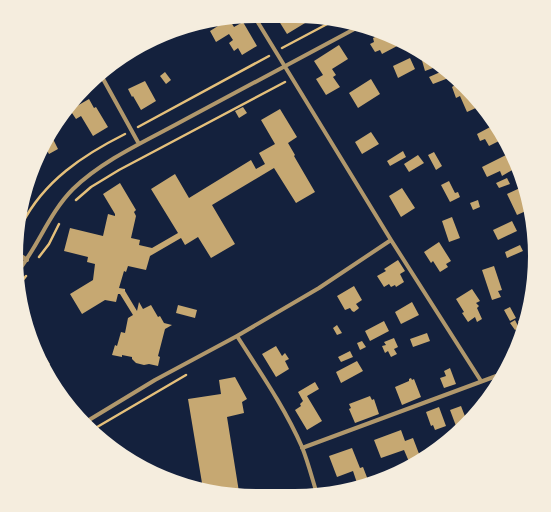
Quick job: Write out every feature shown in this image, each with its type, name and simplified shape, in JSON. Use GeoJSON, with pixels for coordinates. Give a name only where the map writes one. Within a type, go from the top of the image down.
{"type":"FeatureCollection","features":[{"type":"Feature","properties":{"kind":"street"},"geometry":{"type":"LineString","coordinates":[[258,23],[391,240],[481,381]]}},
{"type":"Feature","properties":{"kind":"street"},"geometry":{"type":"LineString","coordinates":[[23,265],[56,210],[85,178],[99,168],[139,144],[352,30]]}},
{"type":"Feature","properties":{"kind":"street"},"geometry":{"type":"LineString","coordinates":[[104,80],[139,144]]}},
{"type":"Feature","properties":{"kind":"street"},"geometry":{"type":"LineString","coordinates":[[90,420],[155,380],[237,336],[319,288],[391,240]]}},
{"type":"Feature","properties":{"kind":"street"},"geometry":{"type":"LineString","coordinates":[[23,257],[27,260]]}},
{"type":"Feature","properties":{"kind":"street"},"geometry":{"type":"LineString","coordinates":[[237,336],[268,385],[302,448],[315,488]]}},
{"type":"Feature","properties":{"kind":"street"},"geometry":{"type":"LineString","coordinates":[[302,448],[494,377]]}},
{"type":"Feature","properties":{"kind":"path"},"geometry":{"type":"LineString","coordinates":[[26,217],[57,178],[88,154],[325,25]]}},
{"type":"Feature","properties":{"kind":"path"},"geometry":{"type":"LineString","coordinates":[[74,202],[91,187],[119,170],[292,78]]}},
{"type":"Feature","properties":{"kind":"path"},"geometry":{"type":"LineString","coordinates":[[36,262],[49,244],[62,218]]}},
{"type":"Feature","properties":{"kind":"path"},"geometry":{"type":"LineString","coordinates":[[24,279],[28,274]]}},
{"type":"Feature","properties":{"kind":"building"},"geometry":{"type":"Polygon","coordinates":[[[244,23],[257,46],[242,55],[238,48],[234,51],[229,43],[233,40],[229,34],[216,42],[210,31],[218,26],[232,24],[234,27],[244,23]]]}},
{"type":"Feature","properties":{"kind":"building"},"geometry":{"type":"Polygon","coordinates":[[[280,23],[305,23],[287,34],[280,23]]]}},
{"type":"Feature","properties":{"kind":"building"},"geometry":{"type":"Polygon","coordinates":[[[375,37],[396,46],[382,54],[380,50],[375,52],[370,44],[374,42],[373,38],[375,37]]]}},
{"type":"Feature","properties":{"kind":"building"},"geometry":{"type":"Polygon","coordinates":[[[339,45],[348,59],[332,69],[336,75],[333,77],[340,87],[326,95],[316,79],[323,75],[314,61],[339,45]]]}},
{"type":"Feature","properties":{"kind":"building"},"geometry":{"type":"Polygon","coordinates":[[[410,58],[415,69],[398,78],[393,66],[410,58]]]}},
{"type":"Feature","properties":{"kind":"building"},"geometry":{"type":"Polygon","coordinates":[[[422,61],[433,68],[425,71],[422,61]]]}},
{"type":"Feature","properties":{"kind":"building"},"geometry":{"type":"Polygon","coordinates":[[[165,72],[171,80],[166,84],[160,76],[165,72]]]}},
{"type":"Feature","properties":{"kind":"building"},"geometry":{"type":"Polygon","coordinates":[[[439,73],[446,79],[433,84],[429,77],[439,73]]]}},
{"type":"Feature","properties":{"kind":"building"},"geometry":{"type":"Polygon","coordinates":[[[371,79],[380,94],[358,108],[349,93],[371,79]]]}},
{"type":"Feature","properties":{"kind":"building"},"geometry":{"type":"Polygon","coordinates":[[[145,81],[156,101],[141,110],[128,89],[145,81]]]}},
{"type":"Feature","properties":{"kind":"building"},"geometry":{"type":"Polygon","coordinates":[[[454,86],[460,91],[475,108],[467,112],[460,96],[456,98],[452,87],[454,86]]]}},
{"type":"Feature","properties":{"kind":"building"},"geometry":{"type":"Polygon","coordinates":[[[89,99],[94,108],[96,107],[108,127],[93,136],[81,116],[76,119],[72,113],[78,105],[89,99]]]}},
{"type":"Feature","properties":{"kind":"building"},"geometry":{"type":"Polygon","coordinates":[[[243,107],[247,113],[239,118],[235,111],[243,107]]]}},
{"type":"Feature","properties":{"kind":"building"},"geometry":{"type":"Polygon","coordinates":[[[280,109],[297,137],[288,143],[315,192],[296,203],[274,168],[212,205],[235,244],[211,258],[198,237],[185,245],[181,238],[150,256],[146,270],[128,266],[126,272],[124,271],[119,288],[125,289],[137,311],[139,302],[143,309],[151,305],[158,317],[160,316],[164,323],[172,325],[165,329],[158,356],[160,357],[158,366],[136,363],[132,357],[112,355],[115,345],[117,346],[121,332],[125,333],[128,318],[133,315],[120,294],[118,294],[116,302],[105,300],[82,314],[70,294],[93,280],[95,264],[87,262],[88,257],[64,251],[70,228],[103,236],[108,214],[115,216],[115,214],[103,194],[120,183],[136,210],[134,212],[136,216],[131,238],[140,240],[139,245],[152,248],[178,233],[151,189],[175,174],[189,198],[251,160],[256,169],[265,164],[259,153],[275,144],[261,120],[280,109]]]}},
{"type":"Feature","properties":{"kind":"building"},"geometry":{"type":"Polygon","coordinates":[[[489,127],[498,142],[489,146],[485,139],[480,141],[477,134],[489,127]]]}},
{"type":"Feature","properties":{"kind":"building"},"geometry":{"type":"Polygon","coordinates":[[[371,132],[379,144],[362,154],[355,142],[371,132]]]}},
{"type":"Feature","properties":{"kind":"building"},"geometry":{"type":"Polygon","coordinates":[[[54,140],[58,149],[49,154],[48,152],[54,140]]]}},
{"type":"Feature","properties":{"kind":"building"},"geometry":{"type":"Polygon","coordinates":[[[403,151],[406,157],[390,166],[387,161],[403,151]]]}},
{"type":"Feature","properties":{"kind":"building"},"geometry":{"type":"Polygon","coordinates":[[[434,152],[442,166],[436,170],[428,155],[434,152]]]}},
{"type":"Feature","properties":{"kind":"building"},"geometry":{"type":"Polygon","coordinates":[[[418,155],[424,163],[409,172],[404,164],[418,155]]]}},
{"type":"Feature","properties":{"kind":"building"},"geometry":{"type":"Polygon","coordinates":[[[505,155],[511,170],[502,176],[500,171],[487,177],[482,167],[505,155]]]}},
{"type":"Feature","properties":{"kind":"building"},"geometry":{"type":"Polygon","coordinates":[[[507,178],[510,184],[499,188],[496,183],[507,178]]]}},
{"type":"Feature","properties":{"kind":"building"},"geometry":{"type":"Polygon","coordinates":[[[449,181],[455,193],[458,192],[460,197],[450,202],[441,185],[449,181]]]}},
{"type":"Feature","properties":{"kind":"building"},"geometry":{"type":"Polygon","coordinates":[[[402,188],[415,208],[401,217],[389,196],[402,188]]]}},
{"type":"Feature","properties":{"kind":"building"},"geometry":{"type":"Polygon","coordinates":[[[518,189],[524,212],[517,215],[507,194],[518,189]]]}},
{"type":"Feature","properties":{"kind":"building"},"geometry":{"type":"Polygon","coordinates":[[[478,200],[480,207],[473,210],[470,203],[478,200]]]}},
{"type":"Feature","properties":{"kind":"building"},"geometry":{"type":"Polygon","coordinates":[[[452,217],[460,238],[449,242],[442,221],[452,217]]]}},
{"type":"Feature","properties":{"kind":"building"},"geometry":{"type":"Polygon","coordinates":[[[512,221],[517,231],[498,240],[493,230],[512,221]]]}},
{"type":"Feature","properties":{"kind":"building"},"geometry":{"type":"Polygon","coordinates":[[[439,242],[451,261],[446,264],[448,267],[440,272],[433,261],[431,263],[424,252],[439,242]]]}},
{"type":"Feature","properties":{"kind":"building"},"geometry":{"type":"Polygon","coordinates":[[[520,245],[523,251],[507,258],[505,252],[520,245]]]}},
{"type":"Feature","properties":{"kind":"building"},"geometry":{"type":"Polygon","coordinates":[[[398,260],[405,271],[400,274],[404,282],[396,287],[395,285],[391,287],[389,284],[384,287],[377,276],[386,271],[384,269],[398,260]]]}},
{"type":"Feature","properties":{"kind":"building"},"geometry":{"type":"Polygon","coordinates":[[[494,266],[502,290],[498,291],[501,297],[492,300],[482,270],[494,266]]]}},
{"type":"Feature","properties":{"kind":"building"},"geometry":{"type":"Polygon","coordinates":[[[354,286],[362,300],[356,304],[359,308],[354,312],[350,308],[345,310],[337,296],[354,286]]]}},
{"type":"Feature","properties":{"kind":"building"},"geometry":{"type":"Polygon","coordinates":[[[472,289],[480,301],[476,303],[479,306],[477,308],[482,319],[477,322],[475,317],[468,322],[456,299],[472,289]]]}},
{"type":"Feature","properties":{"kind":"building"},"geometry":{"type":"Polygon","coordinates":[[[412,302],[419,315],[401,324],[395,312],[412,302]]]}},
{"type":"Feature","properties":{"kind":"building"},"geometry":{"type":"Polygon","coordinates":[[[178,305],[197,310],[195,318],[176,313],[178,305]]]}},
{"type":"Feature","properties":{"kind":"building"},"geometry":{"type":"Polygon","coordinates":[[[510,307],[516,318],[510,321],[504,310],[510,307]]]}},
{"type":"Feature","properties":{"kind":"building"},"geometry":{"type":"Polygon","coordinates":[[[515,320],[518,325],[516,329],[515,330],[510,323],[515,320]]]}},
{"type":"Feature","properties":{"kind":"building"},"geometry":{"type":"Polygon","coordinates":[[[384,321],[389,331],[370,341],[365,331],[384,321]]]}},
{"type":"Feature","properties":{"kind":"building"},"geometry":{"type":"Polygon","coordinates":[[[337,325],[342,333],[337,335],[333,328],[337,325]]]}},
{"type":"Feature","properties":{"kind":"building"},"geometry":{"type":"Polygon","coordinates":[[[427,333],[430,341],[413,347],[410,339],[427,333]]]}},
{"type":"Feature","properties":{"kind":"building"},"geometry":{"type":"Polygon","coordinates":[[[394,338],[398,347],[394,349],[397,354],[391,357],[388,351],[385,353],[382,346],[386,345],[384,342],[394,338]]]}},
{"type":"Feature","properties":{"kind":"building"},"geometry":{"type":"Polygon","coordinates":[[[362,341],[366,347],[360,350],[357,343],[362,341]]]}},
{"type":"Feature","properties":{"kind":"building"},"geometry":{"type":"Polygon","coordinates":[[[276,346],[282,356],[285,353],[289,359],[285,361],[289,369],[276,377],[262,354],[276,346]]]}},
{"type":"Feature","properties":{"kind":"building"},"geometry":{"type":"Polygon","coordinates":[[[350,351],[353,357],[341,362],[338,357],[350,351]]]}},
{"type":"Feature","properties":{"kind":"building"},"geometry":{"type":"Polygon","coordinates":[[[357,361],[363,371],[341,383],[336,372],[357,361]]]}},
{"type":"Feature","properties":{"kind":"building"},"geometry":{"type":"Polygon","coordinates":[[[450,368],[456,384],[444,388],[440,378],[446,376],[444,371],[450,368]]]}},
{"type":"Feature","properties":{"kind":"building"},"geometry":{"type":"Polygon","coordinates":[[[235,377],[247,399],[242,402],[244,413],[227,417],[238,489],[202,483],[188,399],[221,394],[219,380],[235,377]]]}},
{"type":"Feature","properties":{"kind":"building"},"geometry":{"type":"Polygon","coordinates":[[[411,378],[412,380],[414,379],[421,397],[402,405],[395,387],[409,381],[411,378]]]}},
{"type":"Feature","properties":{"kind":"building"},"geometry":{"type":"Polygon","coordinates":[[[315,382],[319,389],[307,396],[322,421],[307,430],[295,410],[301,406],[300,404],[303,401],[298,392],[315,382]]]}},
{"type":"Feature","properties":{"kind":"building"},"geometry":{"type":"Polygon","coordinates":[[[370,396],[372,400],[374,399],[379,414],[355,423],[349,409],[351,408],[349,404],[370,396]]]}},
{"type":"Feature","properties":{"kind":"building"},"geometry":{"type":"Polygon","coordinates":[[[461,406],[465,416],[456,425],[450,410],[461,406]]]}},
{"type":"Feature","properties":{"kind":"building"},"geometry":{"type":"Polygon","coordinates":[[[439,407],[446,426],[435,430],[433,425],[431,426],[426,412],[439,407]]]}},
{"type":"Feature","properties":{"kind":"building"},"geometry":{"type":"Polygon","coordinates":[[[401,430],[405,441],[413,438],[419,453],[408,460],[404,450],[381,458],[374,440],[401,430]]]}},
{"type":"Feature","properties":{"kind":"building"},"geometry":{"type":"Polygon","coordinates":[[[352,448],[360,468],[363,467],[367,478],[356,481],[353,471],[337,477],[329,456],[352,448]]]}}]}
